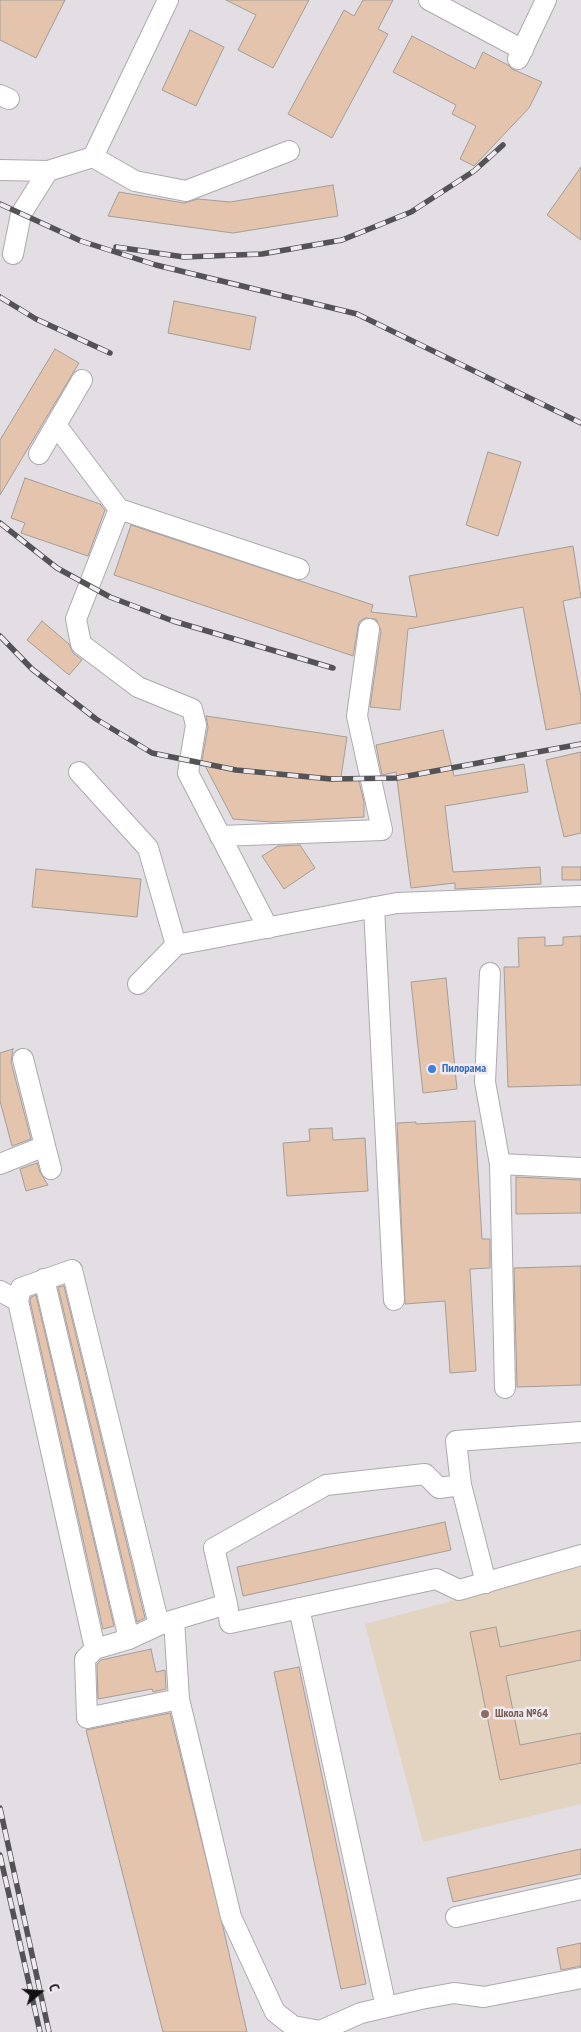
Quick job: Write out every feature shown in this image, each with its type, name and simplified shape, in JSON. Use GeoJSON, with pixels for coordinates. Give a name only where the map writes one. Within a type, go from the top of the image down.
{"type":"FeatureCollection","features":[{"type":"Feature","properties":{"kind":"lane"},"geometry":{"type":"LineString","coordinates":[[93,157],[168,0]]}},
{"type":"Feature","properties":{"kind":"lane"},"geometry":{"type":"LineString","coordinates":[[429,0],[521,54],[546,0]]}},
{"type":"Feature","properties":{"kind":"lane"},"geometry":{"type":"LineString","coordinates":[[0,170],[48,171],[93,157],[135,181],[186,191],[289,151]]}},
{"type":"Feature","properties":{"kind":"lane"},"geometry":{"type":"LineString","coordinates":[[14,254],[21,214],[48,171]]}},
{"type":"Feature","properties":{"kind":"lane"},"geometry":{"type":"LineString","coordinates":[[39,454],[82,380]]}},
{"type":"Feature","properties":{"kind":"lane"},"geometry":{"type":"LineString","coordinates":[[56,424],[119,509],[299,569]]}},
{"type":"Feature","properties":{"kind":"lane"},"geometry":{"type":"LineString","coordinates":[[119,509],[76,619],[81,644],[138,687],[192,709],[196,725],[188,773],[268,928]]}},
{"type":"Feature","properties":{"kind":"lane"},"geometry":{"type":"LineString","coordinates":[[220,836],[382,830],[357,716],[369,629]]}},
{"type":"Feature","properties":{"kind":"lane"},"geometry":{"type":"LineString","coordinates":[[79,772],[148,848],[176,945]]}},
{"type":"Feature","properties":{"kind":"lane"},"geometry":{"type":"LineString","coordinates":[[138,984],[176,945],[397,903],[581,896]]}},
{"type":"Feature","properties":{"kind":"lane"},"geometry":{"type":"LineString","coordinates":[[374,907],[394,1300]]}},
{"type":"Feature","properties":{"kind":"lane"},"geometry":{"type":"LineString","coordinates":[[490,973],[485,1082],[500,1164],[505,1388]]}},
{"type":"Feature","properties":{"kind":"lane"},"geometry":{"type":"LineString","coordinates":[[23,1059],[51,1168]]}},
{"type":"Feature","properties":{"kind":"lane"},"geometry":{"type":"LineString","coordinates":[[0,1164],[45,1146]]}},
{"type":"Feature","properties":{"kind":"lane"},"geometry":{"type":"LineString","coordinates":[[500,1164],[581,1168]]}},
{"type":"Feature","properties":{"kind":"lane"},"geometry":{"type":"LineString","coordinates":[[96,1649],[18,1301],[21,1288],[72,1270],[166,1623],[179,1699],[231,1917],[276,2012],[292,2029],[320,2031],[361,2013],[454,1993],[484,1997],[581,1978]]}},
{"type":"Feature","properties":{"kind":"lane"},"geometry":{"type":"LineString","coordinates":[[44,1279],[128,1639]]}},
{"type":"Feature","properties":{"kind":"lane"},"geometry":{"type":"LineString","coordinates":[[0,1291],[18,1301]]}},
{"type":"Feature","properties":{"kind":"lane"},"geometry":{"type":"LineString","coordinates":[[486,1583],[461,1485],[456,1441],[581,1432]]}},
{"type":"Feature","properties":{"kind":"lane"},"geometry":{"type":"LineString","coordinates":[[461,1485],[439,1488],[425,1474],[326,1485],[214,1548],[230,1623],[436,1579],[459,1590],[581,1556]]}},
{"type":"Feature","properties":{"kind":"lane"},"geometry":{"type":"LineString","coordinates":[[179,1699],[87,1718],[85,1659],[96,1649],[128,1639],[166,1623],[227,1604]]}},
{"type":"Feature","properties":{"kind":"lane"},"geometry":{"type":"LineString","coordinates":[[299,1608],[386,2007]]}},
{"type":"Feature","properties":{"kind":"lane"},"geometry":{"type":"LineString","coordinates":[[456,1917],[581,1889]]}},
{"type":"Feature","properties":{"kind":"shaded area","name":"Школа №64"},"geometry":{"type":"Polygon","coordinates":[[[581,1567],[581,1804],[423,1842],[365,1624],[581,1567]]]}},
{"type":"Feature","properties":{"kind":"building"},"geometry":{"type":"Polygon","coordinates":[[[0,0],[65,0],[36,58],[0,40],[0,0]]]}},
{"type":"Feature","properties":{"kind":"building"},"geometry":{"type":"Polygon","coordinates":[[[226,0],[309,0],[273,68],[238,50],[256,15],[226,0]]]}},
{"type":"Feature","properties":{"kind":"building"},"geometry":{"type":"Polygon","coordinates":[[[363,0],[393,0],[378,29],[388,34],[332,138],[288,114],[344,10],[354,16],[363,0]]]}},
{"type":"Feature","properties":{"kind":"building"},"geometry":{"type":"Polygon","coordinates":[[[190,30],[224,47],[196,106],[162,90],[190,30]]]}},
{"type":"Feature","properties":{"kind":"building"},"geometry":{"type":"Polygon","coordinates":[[[412,36],[475,69],[483,52],[512,69],[542,82],[529,108],[474,166],[460,159],[476,126],[452,114],[456,105],[393,72],[412,36]]]}},
{"type":"Feature","properties":{"kind":"building"},"geometry":{"type":"Polygon","coordinates":[[[581,167],[581,240],[547,215],[581,167]]]}},
{"type":"Feature","properties":{"kind":"building"},"geometry":{"type":"Polygon","coordinates":[[[333,185],[338,216],[233,233],[108,216],[119,192],[184,203],[198,199],[230,202],[333,185]]]}},
{"type":"Feature","properties":{"kind":"building"},"geometry":{"type":"Polygon","coordinates":[[[174,301],[256,317],[250,350],[168,333],[174,301]]]}},
{"type":"Feature","properties":{"kind":"building"},"geometry":{"type":"Polygon","coordinates":[[[55,349],[79,363],[0,495],[0,440],[55,349]]]}},
{"type":"Feature","properties":{"kind":"building"},"geometry":{"type":"Polygon","coordinates":[[[488,452],[521,462],[498,536],[466,525],[488,452]]]}},
{"type":"Feature","properties":{"kind":"building"},"geometry":{"type":"Polygon","coordinates":[[[25,478],[100,504],[105,510],[88,556],[21,533],[25,523],[11,518],[25,478]]]}},
{"type":"Feature","properties":{"kind":"building"},"geometry":{"type":"Polygon","coordinates":[[[131,525],[373,605],[371,612],[417,617],[409,576],[573,546],[581,597],[563,601],[581,697],[581,723],[546,730],[523,607],[408,629],[400,710],[370,707],[381,631],[376,619],[365,618],[359,622],[353,656],[114,575],[131,525]]]}},
{"type":"Feature","properties":{"kind":"building"},"geometry":{"type":"Polygon","coordinates":[[[42,621],[69,644],[73,653],[82,660],[69,675],[27,640],[42,621]]]}},
{"type":"Feature","properties":{"kind":"building"},"geometry":{"type":"Polygon","coordinates":[[[206,716],[347,737],[341,777],[358,777],[364,802],[364,817],[272,822],[233,819],[202,760],[208,727],[206,716]]]}},
{"type":"Feature","properties":{"kind":"building"},"geometry":{"type":"Polygon","coordinates":[[[443,730],[454,776],[524,764],[528,792],[445,806],[453,872],[540,867],[541,884],[455,889],[455,883],[411,888],[396,772],[382,775],[376,745],[443,730]]]}},
{"type":"Feature","properties":{"kind":"building"},"geometry":{"type":"Polygon","coordinates":[[[581,752],[581,833],[564,837],[546,760],[581,752]]]}},
{"type":"Feature","properties":{"kind":"building"},"geometry":{"type":"Polygon","coordinates":[[[300,845],[315,868],[284,889],[262,856],[278,846],[300,845]]]}},
{"type":"Feature","properties":{"kind":"building"},"geometry":{"type":"Polygon","coordinates":[[[562,867],[581,867],[581,880],[562,880],[562,867]]]}},
{"type":"Feature","properties":{"kind":"building"},"geometry":{"type":"Polygon","coordinates":[[[36,869],[141,879],[137,917],[32,907],[36,869]]]}},
{"type":"Feature","properties":{"kind":"building"},"geometry":{"type":"Polygon","coordinates":[[[581,936],[581,1085],[508,1087],[504,967],[519,967],[518,938],[545,937],[545,946],[563,945],[563,937],[581,936]]]}},
{"type":"Feature","properties":{"kind":"building"},"geometry":{"type":"Polygon","coordinates":[[[446,978],[457,1089],[423,1093],[411,982],[446,978]]]}},
{"type":"Feature","properties":{"kind":"building"},"geometry":{"type":"Polygon","coordinates":[[[13,1049],[11,1062],[31,1139],[12,1146],[0,1101],[0,1053],[13,1049]]]}},
{"type":"Feature","properties":{"kind":"building"},"geometry":{"type":"Polygon","coordinates":[[[475,1121],[482,1239],[490,1239],[490,1268],[470,1269],[476,1371],[450,1373],[445,1301],[405,1304],[397,1123],[475,1121]]]}},
{"type":"Feature","properties":{"kind":"building"},"geometry":{"type":"Polygon","coordinates":[[[332,1128],[333,1140],[365,1138],[368,1191],[287,1196],[283,1143],[310,1141],[309,1129],[332,1128]]]}},
{"type":"Feature","properties":{"kind":"building"},"geometry":{"type":"Polygon","coordinates":[[[37,1163],[48,1185],[26,1191],[20,1169],[37,1163]]]}},
{"type":"Feature","properties":{"kind":"building"},"geometry":{"type":"Polygon","coordinates":[[[516,1177],[581,1180],[581,1213],[516,1214],[516,1177]]]}},
{"type":"Feature","properties":{"kind":"building"},"geometry":{"type":"Polygon","coordinates":[[[581,1266],[581,1385],[517,1387],[514,1268],[581,1266]]]}},
{"type":"Feature","properties":{"kind":"building"},"geometry":{"type":"Polygon","coordinates":[[[64,1286],[145,1618],[137,1622],[58,1287],[64,1286]]]}},
{"type":"Feature","properties":{"kind":"building"},"geometry":{"type":"Polygon","coordinates":[[[36,1295],[114,1626],[103,1629],[30,1301],[31,1297],[36,1295]]]}},
{"type":"Feature","properties":{"kind":"building"},"geometry":{"type":"Polygon","coordinates":[[[445,1522],[451,1550],[243,1596],[237,1567],[445,1522]]]}},
{"type":"Feature","properties":{"kind":"building"},"geometry":{"type":"Polygon","coordinates":[[[496,1627],[500,1647],[581,1630],[581,1660],[506,1676],[520,1745],[581,1733],[581,1763],[500,1780],[470,1632],[496,1627]]]}},
{"type":"Feature","properties":{"kind":"building"},"geometry":{"type":"Polygon","coordinates":[[[151,1649],[156,1672],[165,1670],[166,1689],[153,1692],[152,1689],[98,1699],[97,1664],[101,1660],[151,1649]]]}},
{"type":"Feature","properties":{"kind":"building"},"geometry":{"type":"Polygon","coordinates":[[[299,1667],[366,1984],[341,1989],[274,1672],[299,1667]]]}},
{"type":"Feature","properties":{"kind":"building"},"geometry":{"type":"Polygon","coordinates":[[[170,1713],[247,2032],[163,2032],[86,1730],[170,1713]]]}},
{"type":"Feature","properties":{"kind":"building"},"geometry":{"type":"Polygon","coordinates":[[[581,1849],[581,1874],[453,1902],[447,1878],[581,1849]]]}},
{"type":"Feature","properties":{"kind":"building"},"geometry":{"type":"Polygon","coordinates":[[[581,1943],[581,1966],[561,1970],[557,1948],[581,1943]]]}},
{"type":"Feature","properties":{"kind":"railway"},"geometry":{"type":"LineString","coordinates":[[116,247],[184,257],[262,254],[342,240],[411,212],[474,171],[503,145]]}},
{"type":"Feature","properties":{"kind":"railway"},"geometry":{"type":"LineString","coordinates":[[0,204],[81,241],[156,265],[357,314],[581,423]]}},
{"type":"Feature","properties":{"kind":"railway"},"geometry":{"type":"LineString","coordinates":[[0,297],[36,319],[110,353]]}},
{"type":"Feature","properties":{"kind":"railway"},"geometry":{"type":"LineString","coordinates":[[0,523],[57,568],[110,597],[173,621],[333,668]]}},
{"type":"Feature","properties":{"kind":"railway"},"geometry":{"type":"LineString","coordinates":[[0,636],[32,669],[96,719],[152,753],[236,770],[331,779],[397,778],[581,744]]}},
{"type":"Feature","properties":{"kind":"railway"},"geometry":{"type":"LineString","coordinates":[[0,1808],[49,2032]]}},
{"type":"Feature","properties":{"kind":"railway"},"geometry":{"type":"LineString","coordinates":[[0,1855],[40,2032]]}},
{"type":"Feature","properties":{"kind":"place","name":"Пилорама"},"geometry":{"type":"Point","coordinates":[432,1069]}},
{"type":"Feature","properties":{"kind":"place","name":"Школа №64"},"geometry":{"type":"Point","coordinates":[485,1714]}}]}
